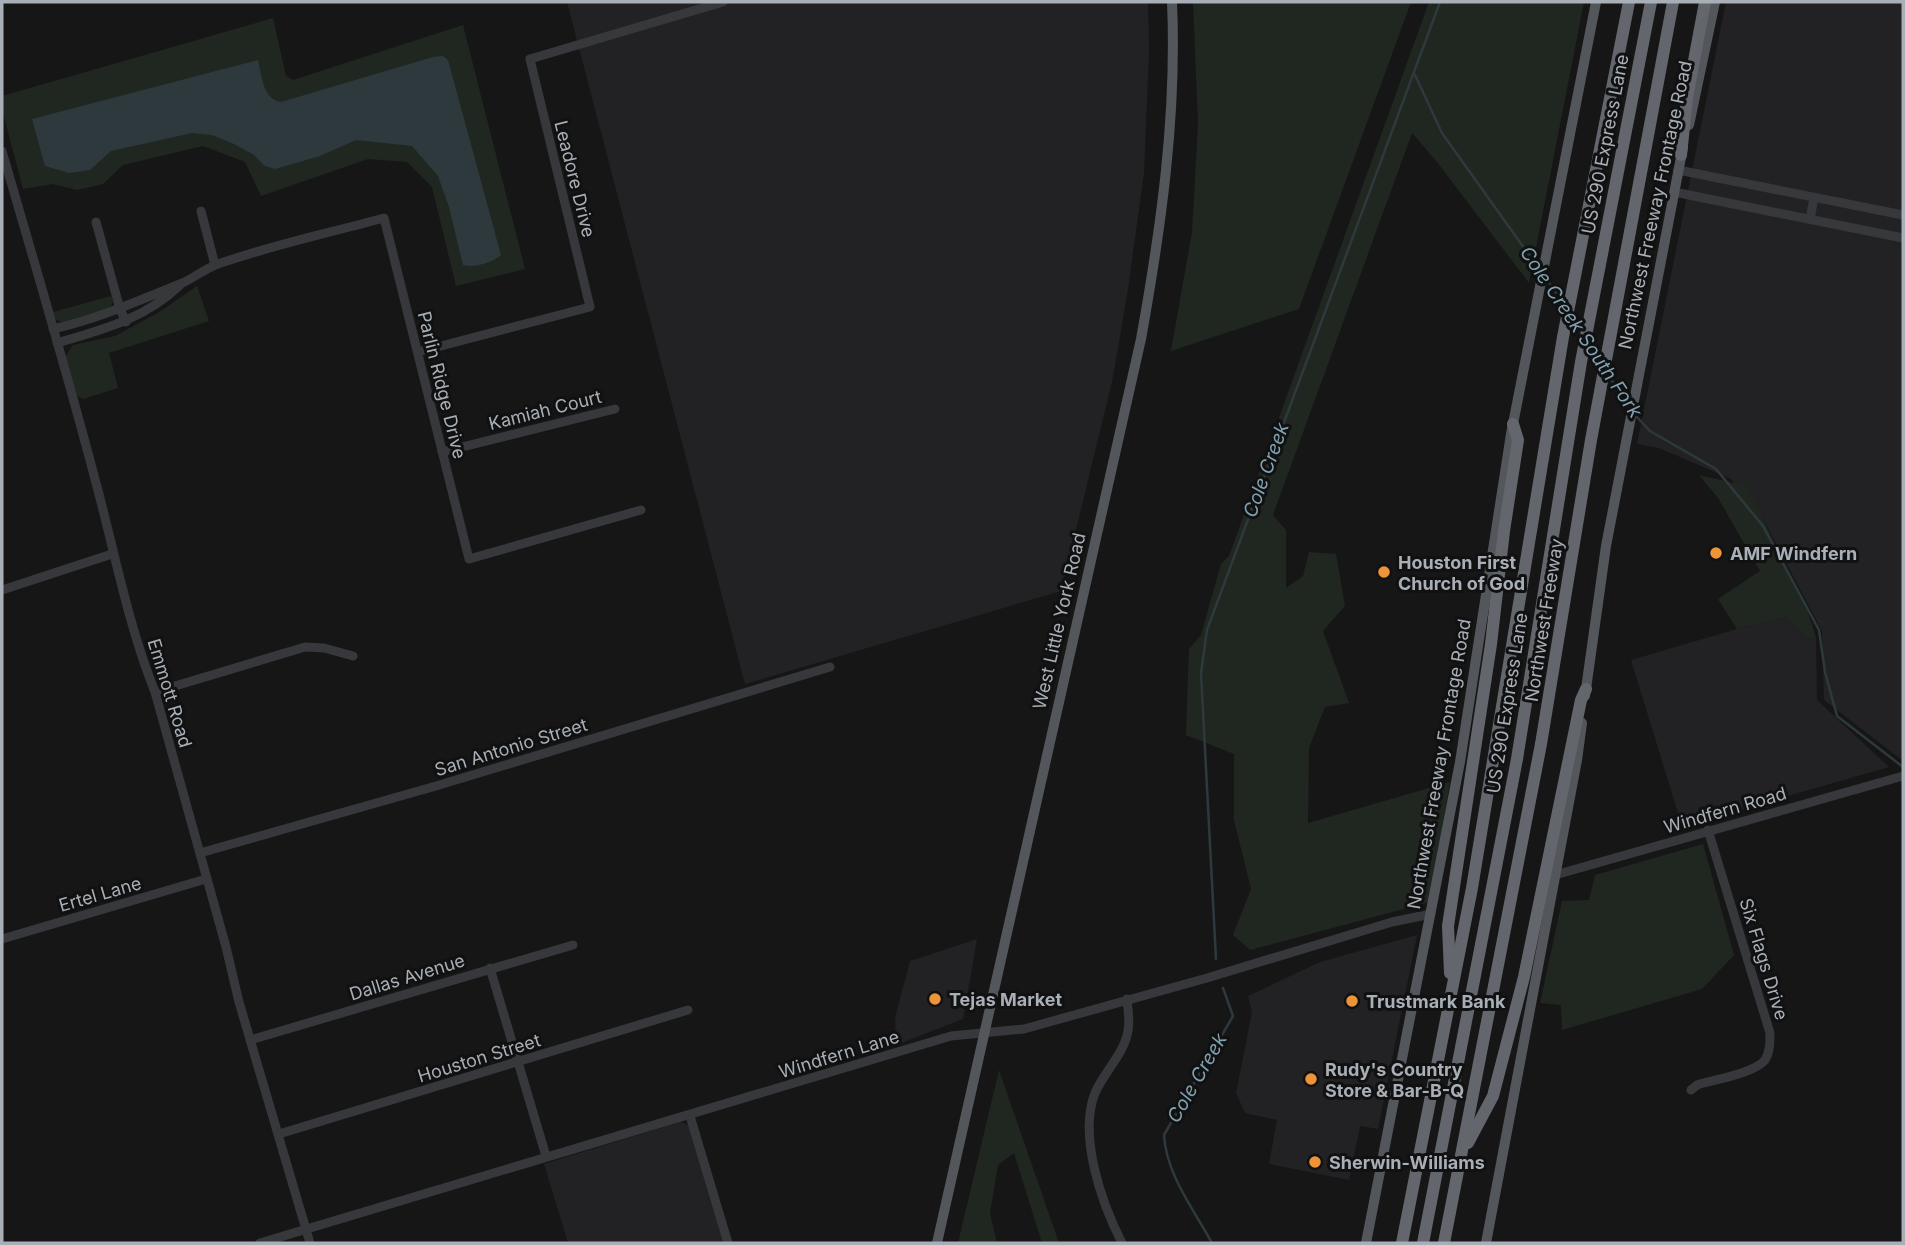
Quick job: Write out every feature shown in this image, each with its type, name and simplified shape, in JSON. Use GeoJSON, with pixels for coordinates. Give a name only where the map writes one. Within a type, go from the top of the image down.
{"type":"FeatureCollection","features":[{"type":"Feature","properties":{"kind":"highway","name":"Northwest Freeway"},"geometry":{"type":"LineString","coordinates":[[1402,1243],[1472,888],[1563,337],[1629,2]]}},
{"type":"Feature","properties":{"kind":"highway","name":"US 290 Express Lane"},"geometry":{"type":"LineString","coordinates":[[1423,1243],[1517,760],[1581,362],[1651,2]]}},
{"type":"Feature","properties":{"kind":"highway","name":"Northwest Freeway"},"geometry":{"type":"LineString","coordinates":[[1444,1243],[1541,744],[1608,345],[1673,2]]}},
{"type":"Feature","properties":{"kind":"highway"},"geometry":{"type":"LineString","coordinates":[[1681,155],[1687,98],[1705,2]]}},
{"type":"Feature","properties":{"kind":"highway"},"geometry":{"type":"LineString","coordinates":[[1451,991],[1448,926],[1491,644],[1518,440],[1513,424]]}},
{"type":"Feature","properties":{"kind":"highway"},"geometry":{"type":"LineString","coordinates":[[1461,1156],[1493,1096],[1524,977],[1581,700],[1586,690]]}},
{"type":"Feature","properties":{"kind":"main road","name":"West Little York Road"},"geometry":{"type":"LineString","coordinates":[[937,1243],[1041,776],[1110,482],[1156,255],[1171,114],[1172,2]]}},
{"type":"Feature","properties":{"kind":"main road","name":"Northwest Freeway Frontage Road"},"geometry":{"type":"LineString","coordinates":[[1366,1243],[1464,736],[1513,424],[1596,2]]}},
{"type":"Feature","properties":{"kind":"main road","name":"Northwest Freeway Frontage Road"},"geometry":{"type":"LineString","coordinates":[[1486,1243],[1577,760],[1606,546],[1627,430],[1714,2]]}},
{"type":"Feature","properties":{"kind":"street","name":"Leadore Drive"},"geometry":{"type":"LineString","coordinates":[[418,352],[590,307],[530,59],[723,2]]}},
{"type":"Feature","properties":{"kind":"street","name":"Emmott Road"},"geometry":{"type":"LineString","coordinates":[[2,151],[97,485],[112,554],[143,664],[155,692],[250,1040],[310,1243]]}},
{"type":"Feature","properties":{"kind":"street"},"geometry":{"type":"LineString","coordinates":[[1678,170],[1903,215]]}},
{"type":"Feature","properties":{"kind":"street"},"geometry":{"type":"LineString","coordinates":[[1674,192],[1903,238]]}},
{"type":"Feature","properties":{"kind":"street"},"geometry":{"type":"LineString","coordinates":[[1810,219],[1814,198]]}},
{"type":"Feature","properties":{"kind":"street"},"geometry":{"type":"LineString","coordinates":[[57,343],[126,322],[164,301],[182,284],[215,265],[201,211]]}},
{"type":"Feature","properties":{"kind":"street","name":"Parlin Ridge Drive"},"geometry":{"type":"LineString","coordinates":[[215,265],[384,218],[469,559],[641,510]]}},
{"type":"Feature","properties":{"kind":"street"},"geometry":{"type":"LineString","coordinates":[[96,222],[126,322]]}},
{"type":"Feature","properties":{"kind":"street"},"geometry":{"type":"LineString","coordinates":[[53,329],[120,309],[158,291],[182,284]]}},
{"type":"Feature","properties":{"kind":"street","name":"Kamiah Court"},"geometry":{"type":"LineString","coordinates":[[442,452],[615,409]]}},
{"type":"Feature","properties":{"kind":"street"},"geometry":{"type":"LineString","coordinates":[[2,590],[112,554]]}},
{"type":"Feature","properties":{"kind":"street"},"geometry":{"type":"LineString","coordinates":[[155,692],[305,647],[324,648],[353,656]]}},
{"type":"Feature","properties":{"kind":"street","name":"San Antonio Street"},"geometry":{"type":"LineString","coordinates":[[200,853],[436,786],[830,667]]}},
{"type":"Feature","properties":{"kind":"street","name":"Windfern Road"},"geometry":{"type":"LineString","coordinates":[[1555,875],[1903,776]]}},
{"type":"Feature","properties":{"kind":"street","name":"Six Flags Drive"},"geometry":{"type":"LineString","coordinates":[[1691,1090],[1697,1085],[1754,1068],[1764,1060],[1770,1048],[1770,1032],[1708,830]]}},
{"type":"Feature","properties":{"kind":"street","name":"Ertel Lane"},"geometry":{"type":"LineString","coordinates":[[2,939],[206,879]]}},
{"type":"Feature","properties":{"kind":"street","name":"Windfern Lane"},"geometry":{"type":"LineString","coordinates":[[260,1243],[951,1036],[1024,1029],[1219,975],[1392,922],[1431,914]]}},
{"type":"Feature","properties":{"kind":"street","name":"Dallas Avenue"},"geometry":{"type":"LineString","coordinates":[[250,1040],[573,945]]}},
{"type":"Feature","properties":{"kind":"street"},"geometry":{"type":"LineString","coordinates":[[490,968],[546,1156]]}},
{"type":"Feature","properties":{"kind":"street"},"geometry":{"type":"LineString","coordinates":[[1122,1243],[1095,1171],[1090,1125],[1094,1095],[1118,1055],[1128,1032],[1127,999]]}},
{"type":"Feature","properties":{"kind":"street","name":"Houston Street"},"geometry":{"type":"LineString","coordinates":[[279,1133],[688,1010]]}},
{"type":"Feature","properties":{"kind":"street"},"geometry":{"type":"LineString","coordinates":[[690,1116],[728,1243]]}},
{"type":"Feature","properties":{"kind":"shaded area"},"geometry":{"type":"Polygon","coordinates":[[[567,2],[1148,2],[1149,50],[1144,173],[1127,296],[1112,382],[1061,591],[745,684],[567,2]]]}},
{"type":"Feature","properties":{"kind":"shaded area"},"geometry":{"type":"Polygon","coordinates":[[[1193,2],[1411,2],[1299,309],[1171,351],[1192,232],[1198,123],[1193,2]]]}},
{"type":"Feature","properties":{"kind":"shaded area"},"geometry":{"type":"Polygon","coordinates":[[[1429,2],[1584,2],[1529,283],[1412,133],[1273,515],[1286,530],[1286,588],[1303,576],[1309,552],[1336,554],[1345,606],[1323,631],[1349,703],[1325,707],[1309,748],[1308,823],[1450,782],[1430,902],[1250,950],[1233,935],[1251,889],[1234,820],[1234,754],[1186,735],[1189,649],[1201,635],[1221,564],[1229,556],[1429,2]]]}},
{"type":"Feature","properties":{"kind":"shaded area"},"geometry":{"type":"Polygon","coordinates":[[[1726,2],[1903,2],[1903,761],[1824,700],[1822,631],[1762,517],[1731,479],[1659,448],[1637,444],[1726,2]]]}},
{"type":"Feature","properties":{"kind":"shaded area"},"geometry":{"type":"Polygon","coordinates":[[[273,18],[286,76],[293,80],[463,25],[525,269],[456,286],[432,187],[407,162],[368,159],[261,196],[245,162],[203,146],[123,165],[103,184],[77,190],[53,184],[23,189],[2,109],[2,96],[273,18]]]}},
{"type":"Feature","properties":{"kind":"shaded area"},"geometry":{"type":"Polygon","coordinates":[[[443,56],[448,60],[501,255],[478,265],[463,265],[449,207],[438,176],[412,146],[356,140],[320,156],[275,169],[265,166],[254,155],[234,144],[212,135],[192,133],[111,151],[90,170],[69,173],[45,166],[32,119],[258,60],[267,92],[270,97],[281,102],[443,56]]]}},
{"type":"Feature","properties":{"kind":"shaded area"},"geometry":{"type":"Polygon","coordinates":[[[197,286],[209,321],[109,353],[118,388],[83,399],[71,393],[65,357],[73,345],[115,336],[158,313],[197,286]]]}},
{"type":"Feature","properties":{"kind":"shaded area"},"geometry":{"type":"Polygon","coordinates":[[[111,296],[113,302],[109,310],[63,323],[52,317],[53,312],[111,296]]]}},
{"type":"Feature","properties":{"kind":"shaded area"},"geometry":{"type":"Polygon","coordinates":[[[1699,475],[1747,486],[1808,613],[1816,637],[1808,639],[1786,617],[1737,629],[1718,599],[1760,571],[1718,498],[1699,475]]]}},
{"type":"Feature","properties":{"kind":"shaded area"},"geometry":{"type":"Polygon","coordinates":[[[1786,617],[1808,639],[1816,637],[1817,700],[1889,767],[1682,826],[1631,660],[1786,617]]]}},
{"type":"Feature","properties":{"kind":"shaded area"},"geometry":{"type":"Polygon","coordinates":[[[1703,844],[1734,955],[1702,989],[1562,1030],[1561,1005],[1540,1003],[1562,901],[1589,900],[1595,875],[1703,844]]]}},
{"type":"Feature","properties":{"kind":"shaded area"},"geometry":{"type":"Polygon","coordinates":[[[1417,935],[1378,1129],[1360,1126],[1349,1180],[1269,1164],[1277,1120],[1245,1113],[1236,1093],[1252,1012],[1248,996],[1320,962],[1417,935]]]}},
{"type":"Feature","properties":{"kind":"shaded area"},"geometry":{"type":"Polygon","coordinates":[[[977,939],[963,1019],[896,1045],[895,1018],[910,961],[977,939]]]}},
{"type":"Feature","properties":{"kind":"shaded area"},"geometry":{"type":"Polygon","coordinates":[[[999,1070],[1059,1243],[1042,1243],[1014,1153],[998,1165],[990,1213],[997,1243],[958,1243],[999,1070]]]}},
{"type":"Feature","properties":{"kind":"shaded area"},"geometry":{"type":"Polygon","coordinates":[[[680,1122],[691,1126],[725,1243],[568,1243],[544,1164],[680,1122]]]}},
{"type":"Feature","properties":{"kind":"waterway","name":"Cole Creek"},"geometry":{"type":"LineString","coordinates":[[1216,959],[1201,673],[1207,630],[1440,2]]}},
{"type":"Feature","properties":{"kind":"waterway","name":"Cole Creek South Fork"},"geometry":{"type":"LineString","coordinates":[[1415,75],[1442,133],[1539,269]]}},
{"type":"Feature","properties":{"kind":"waterway","name":"Cole Creek South Fork"},"geometry":{"type":"LineString","coordinates":[[1545,277],[1565,306]]}},
{"type":"Feature","properties":{"kind":"waterway","name":"Cole Creek South Fork"},"geometry":{"type":"LineString","coordinates":[[1573,318],[1583,332]]}},
{"type":"Feature","properties":{"kind":"waterway","name":"Cole Creek South Fork"},"geometry":{"type":"LineString","coordinates":[[1590,344],[1601,362]]}},
{"type":"Feature","properties":{"kind":"waterway","name":"Cole Creek South Fork"},"geometry":{"type":"LineString","coordinates":[[1608,374],[1628,407]]}},
{"type":"Feature","properties":{"kind":"waterway","name":"Cole Creek South Fork"},"geometry":{"type":"LineString","coordinates":[[1635,415],[1650,431],[1716,469],[1763,526],[1819,630],[1825,672],[1837,716],[1903,767]]}},
{"type":"Feature","properties":{"kind":"waterway","name":"Cole Creek"},"geometry":{"type":"LineString","coordinates":[[1212,1243],[1175,1178],[1164,1135],[1233,1016],[1223,988]]}},
{"type":"Feature","properties":{"kind":"place","name":"AMF Windfern"},"geometry":{"type":"Point","coordinates":[1716,553]}},
{"type":"Feature","properties":{"kind":"place","name":"Houston First Church of God"},"geometry":{"type":"Point","coordinates":[1384,572]}},
{"type":"Feature","properties":{"kind":"place","name":"Tejas Market"},"geometry":{"type":"Point","coordinates":[935,999]}},
{"type":"Feature","properties":{"kind":"place","name":"Trustmark Bank"},"geometry":{"type":"Point","coordinates":[1352,1001]}},
{"type":"Feature","properties":{"kind":"place","name":"Rudy's Country Store & Bar-B-Q"},"geometry":{"type":"Point","coordinates":[1311,1079]}},
{"type":"Feature","properties":{"kind":"place","name":"Sherwin-Williams"},"geometry":{"type":"Point","coordinates":[1315,1162]}}]}
